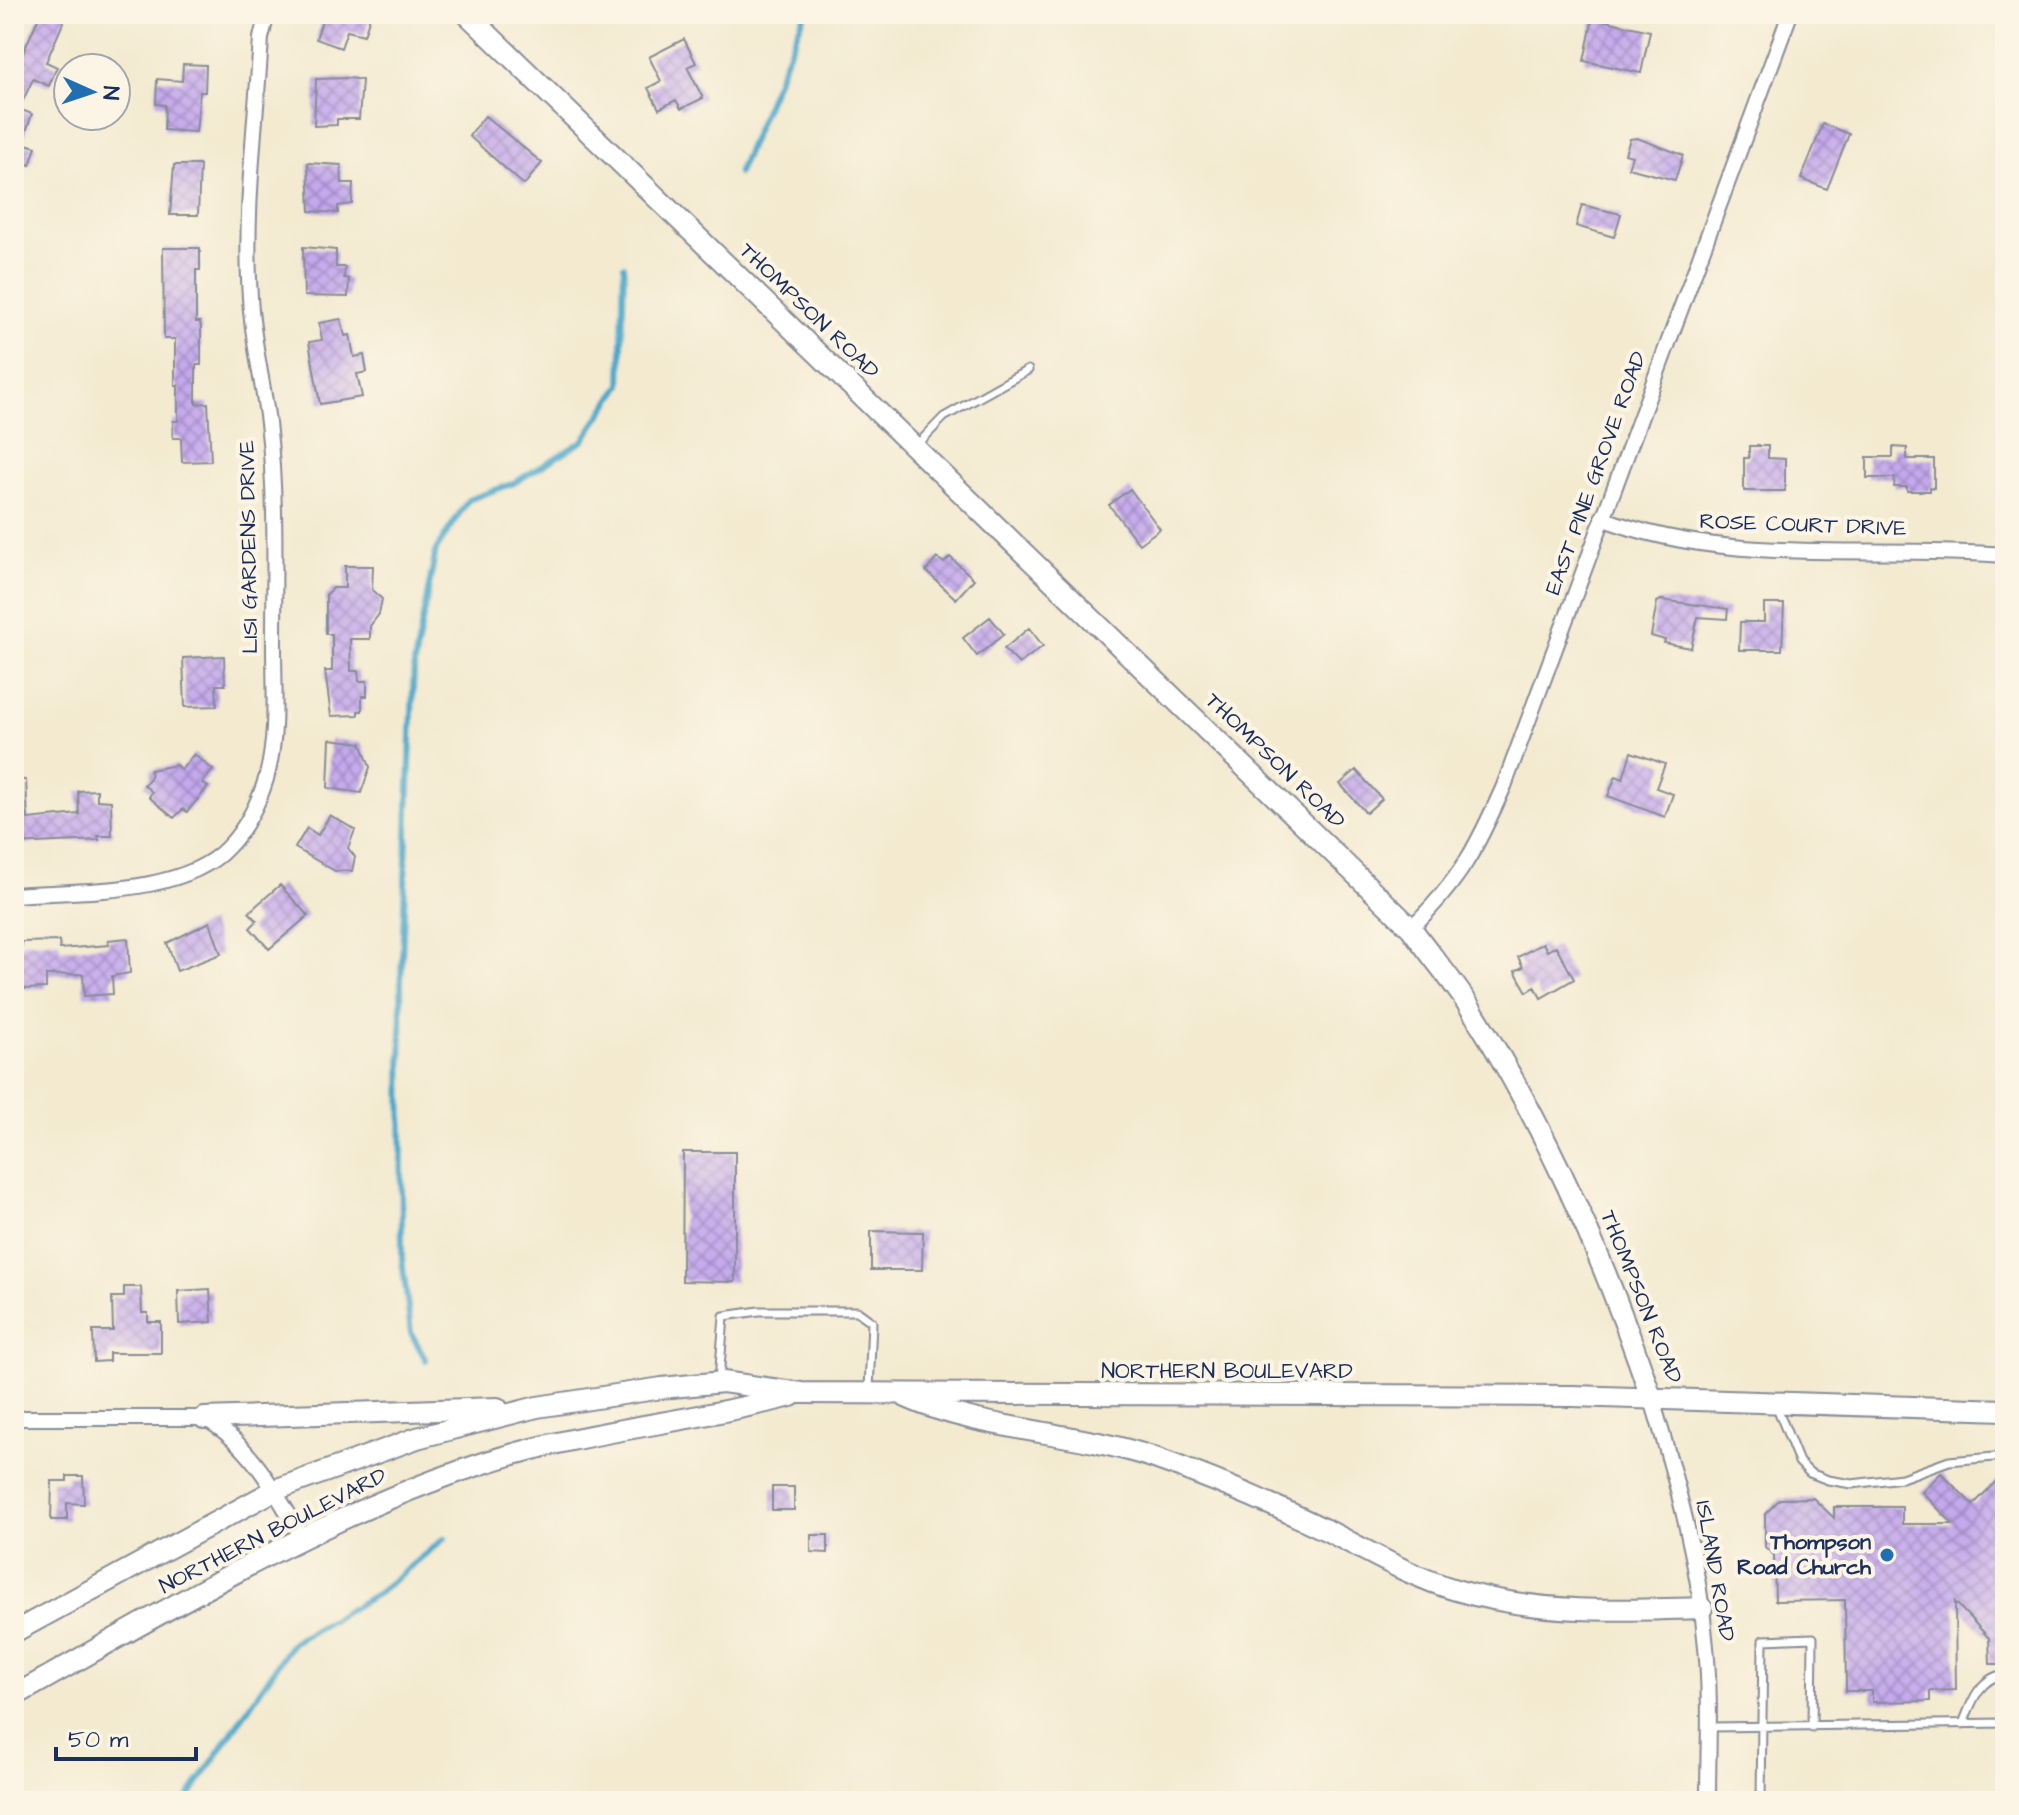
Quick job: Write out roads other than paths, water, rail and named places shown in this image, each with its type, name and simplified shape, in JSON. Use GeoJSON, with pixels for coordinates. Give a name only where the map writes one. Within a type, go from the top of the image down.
{"type":"FeatureCollection","features":[{"type":"Feature","properties":{"kind":"main road","name":"THOMPSON ROAD"},"geometry":{"type":"LineString","coordinates":[[467,14],[1411,928],[1473,1011],[1578,1205],[1620,1303],[1652,1400],[2005,1410]]}},
{"type":"Feature","properties":{"kind":"main road","name":"NORTHERN BOULEVARD"},"geometry":{"type":"LineString","coordinates":[[14,1632],[275,1490],[378,1450],[537,1407],[719,1382],[801,1393],[1572,1396],[1652,1400]]}},
{"type":"Feature","properties":{"kind":"main road","name":"NORTHERN BOULEVARD"},"geometry":{"type":"LineString","coordinates":[[14,1696],[362,1510],[487,1462],[594,1434],[729,1412],[801,1393]]}},
{"type":"Feature","properties":{"kind":"main road"},"geometry":{"type":"LineString","coordinates":[[898,1394],[931,1409],[1080,1438],[1151,1457],[1265,1502],[1457,1591],[1548,1608],[1596,1611],[1702,1608]]}},
{"type":"Feature","properties":{"kind":"main road"},"geometry":{"type":"LineString","coordinates":[[204,1418],[537,1407]]}},
{"type":"Feature","properties":{"kind":"street","name":"LISI GARDENS DRIVE"},"geometry":{"type":"LineString","coordinates":[[14,895],[136,886],[176,877],[211,861],[228,847],[252,813],[266,779],[273,733],[274,528],[269,426],[250,297],[251,193],[261,38],[267,14]]}},
{"type":"Feature","properties":{"kind":"street","name":"EAST PINE GROVE ROAD"},"geometry":{"type":"LineString","coordinates":[[1411,928],[1444,896],[1473,855],[1504,786],[1790,14]]}},
{"type":"Feature","properties":{"kind":"street","name":"ROSE COURT DRIVE"},"geometry":{"type":"LineString","coordinates":[[1602,518],[1664,539],[1715,547],[2005,555]]}},
{"type":"Feature","properties":{"kind":"street","name":"ISLAND ROAD"},"geometry":{"type":"LineString","coordinates":[[1652,1400],[1676,1477],[1702,1608],[1707,1650],[1708,1801]]}},
{"type":"Feature","properties":{"kind":"street"},"geometry":{"type":"LineString","coordinates":[[14,1418],[204,1418],[223,1428],[252,1457],[303,1539]]}},
{"type":"Feature","properties":{"kind":"lane"},"geometry":{"type":"LineString","coordinates":[[915,447],[944,417],[1028,370]]}},
{"type":"Feature","properties":{"kind":"lane"},"geometry":{"type":"LineString","coordinates":[[719,1382],[724,1316],[759,1311],[857,1311],[872,1322],[869,1394]]}},
{"type":"Feature","properties":{"kind":"lane"},"geometry":{"type":"LineString","coordinates":[[1775,1403],[1799,1462],[1810,1473],[1828,1480],[1852,1484],[1902,1478],[1949,1461],[2005,1456]]}},
{"type":"Feature","properties":{"kind":"lane"},"geometry":{"type":"LineString","coordinates":[[1761,1801],[1763,1640],[1813,1638],[1812,1727]]}},
{"type":"Feature","properties":{"kind":"lane"},"geometry":{"type":"LineString","coordinates":[[1963,1724],[1979,1690],[1987,1681],[2005,1674]]}},
{"type":"Feature","properties":{"kind":"lane"},"geometry":{"type":"LineString","coordinates":[[1707,1727],[2005,1723]]}},
{"type":"Feature","properties":{"kind":"waterway"},"geometry":{"type":"LineString","coordinates":[[738,173],[805,14]]}},
{"type":"Feature","properties":{"kind":"waterway"},"geometry":{"type":"LineString","coordinates":[[426,1360],[411,1333],[402,1259],[401,982],[414,664],[436,550],[468,500],[514,483],[583,441],[621,385],[624,266]]}},
{"type":"Feature","properties":{"kind":"waterway"},"geometry":{"type":"LineString","coordinates":[[186,1801],[292,1643],[378,1593],[445,1538]]}},
{"type":"Feature","properties":{"kind":"place","name":"Thompson Road Church"},"geometry":{"type":"Point","coordinates":[1887,1555]}}]}
